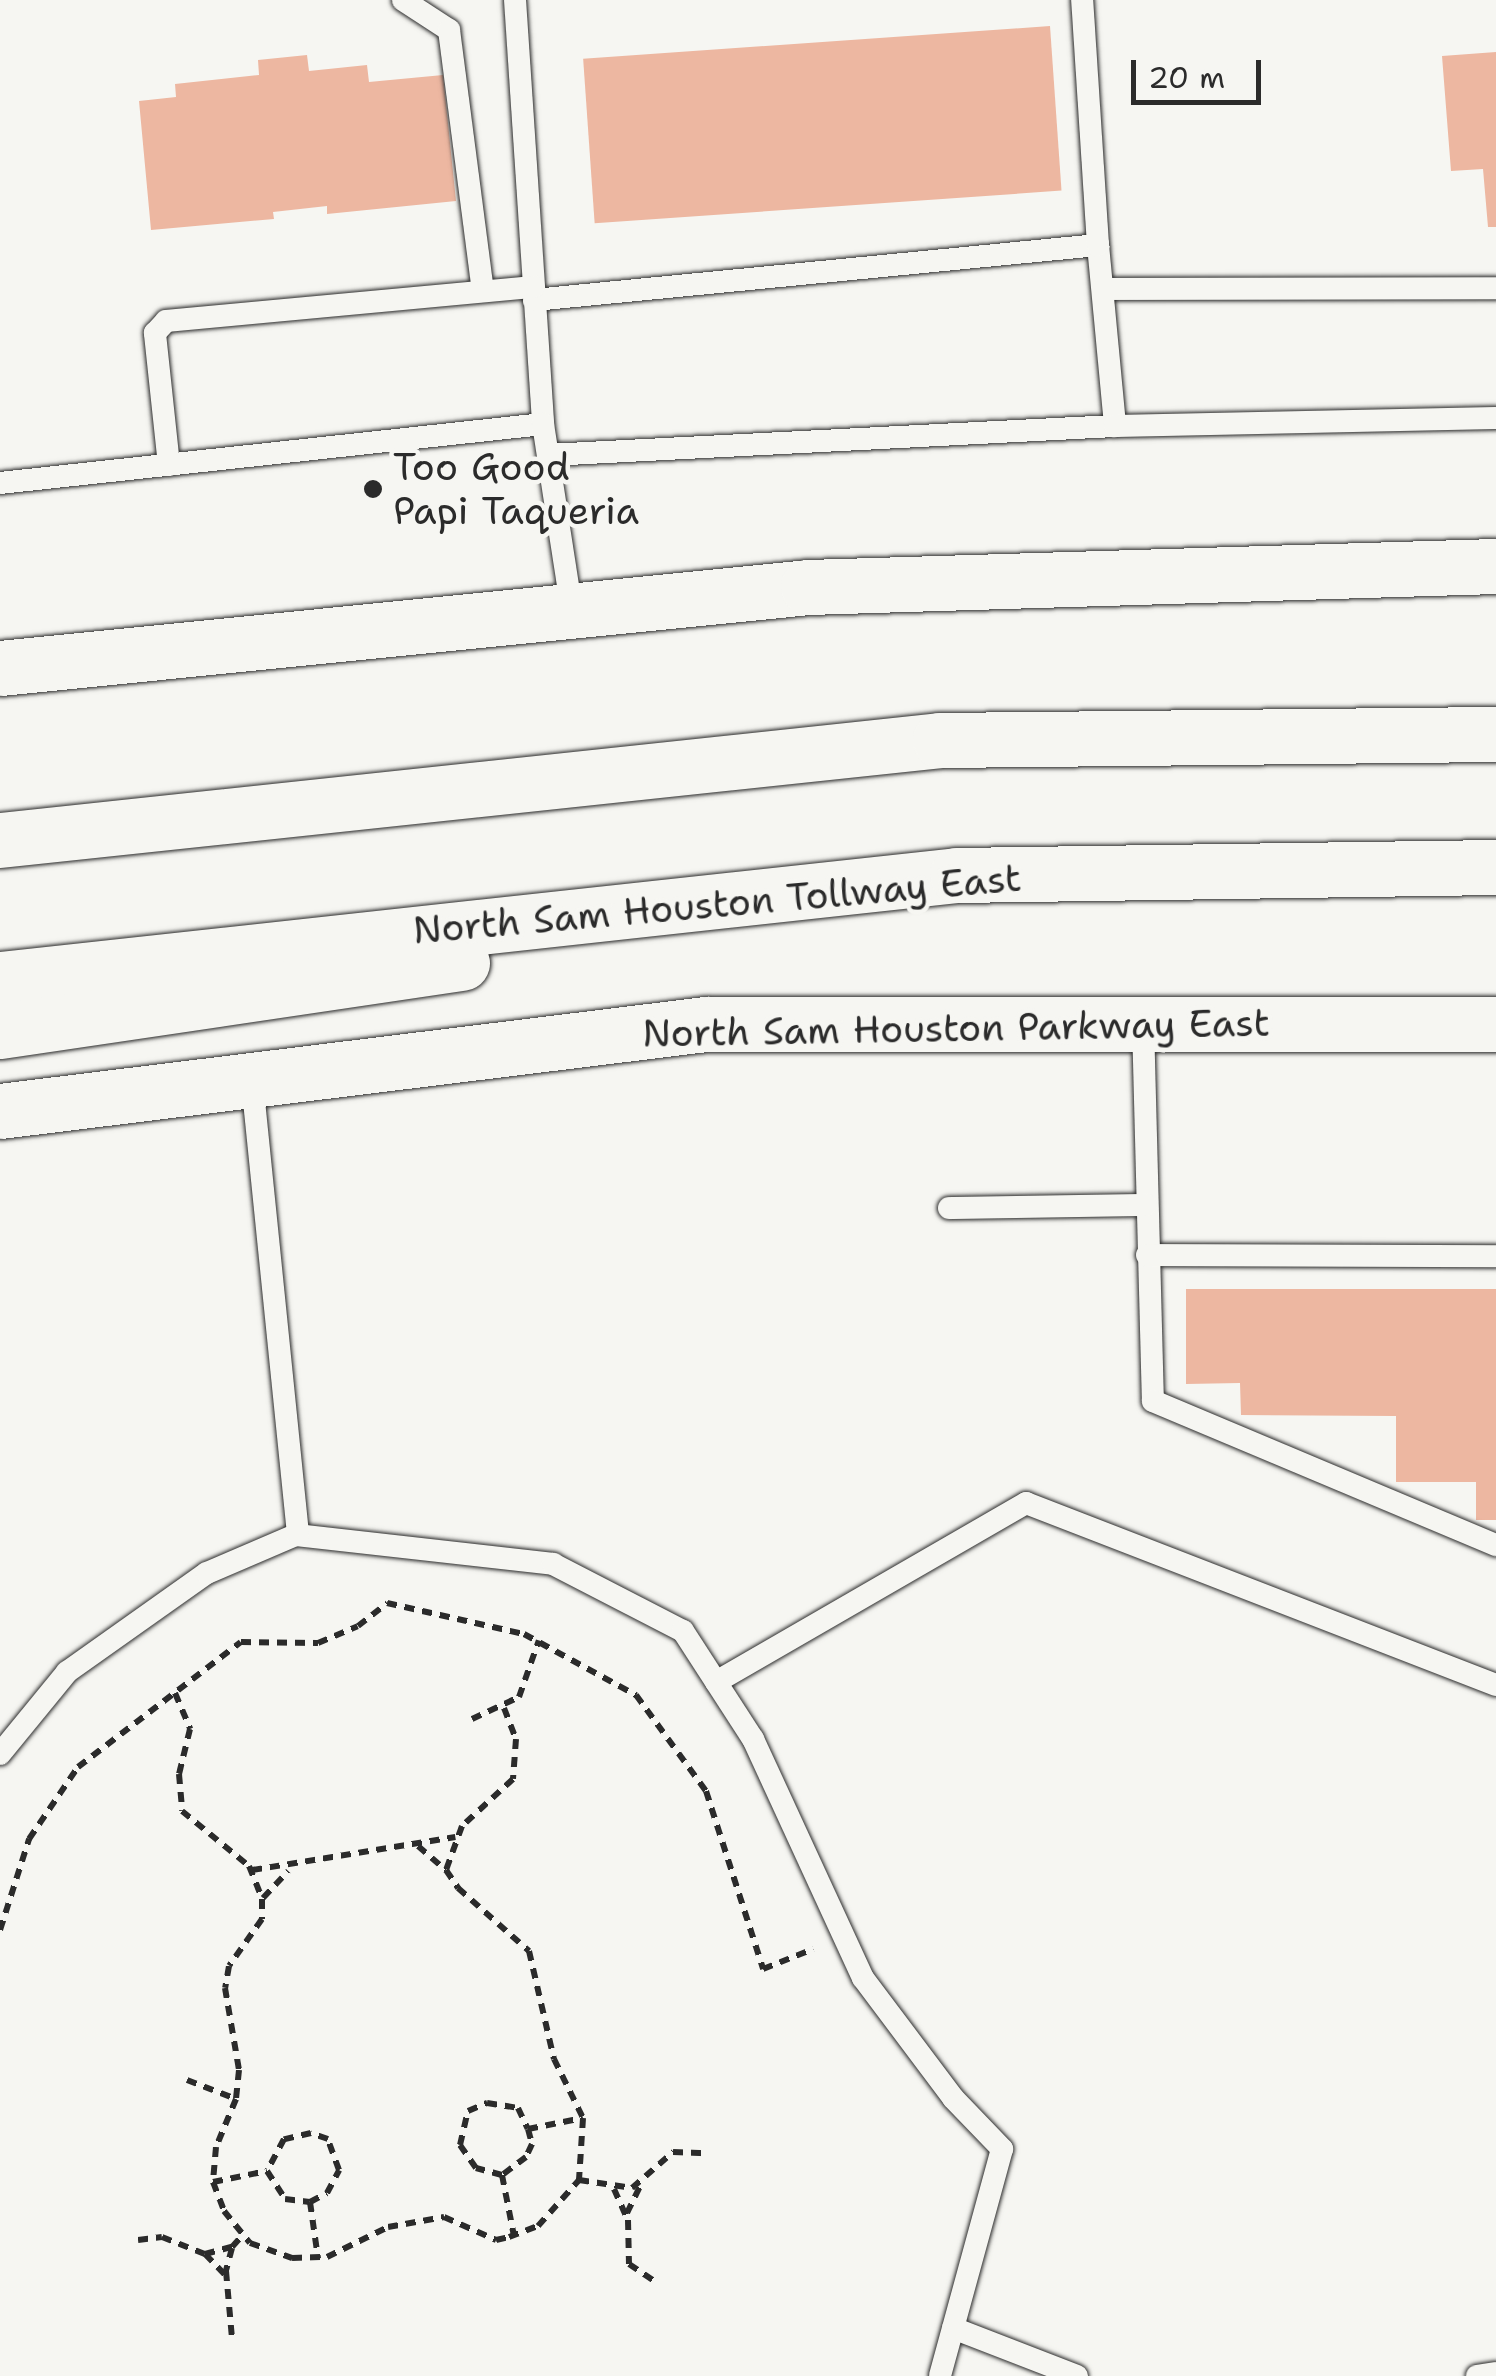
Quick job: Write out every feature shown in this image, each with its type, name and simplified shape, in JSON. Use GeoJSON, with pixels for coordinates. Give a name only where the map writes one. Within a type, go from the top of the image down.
{"type":"FeatureCollection","features":[{"type":"Feature","properties":{"kind":"main road"},"geometry":{"type":"LineString","coordinates":[[0,668],[808,587],[1496,566]]}},
{"type":"Feature","properties":{"kind":"main road"},"geometry":{"type":"LineString","coordinates":[[0,840],[940,740],[1496,734]]}},
{"type":"Feature","properties":{"kind":"main road","name":"North Sam Houston Tollway East"},"geometry":{"type":"LineString","coordinates":[[0,979],[810,887],[956,875],[1496,867]]}},
{"type":"Feature","properties":{"kind":"main road"},"geometry":{"type":"LineString","coordinates":[[0,1031],[648,935],[810,887]]}},
{"type":"Feature","properties":{"kind":"main road","name":"North Sam Houston Parkway East"},"geometry":{"type":"LineString","coordinates":[[0,1110],[252,1076],[706,1024],[1496,1024]]}},
{"type":"Feature","properties":{"kind":"lane"},"geometry":{"type":"LineString","coordinates":[[403,0],[450,30],[483,291]]}},
{"type":"Feature","properties":{"kind":"lane"},"geometry":{"type":"LineString","coordinates":[[515,0],[543,424],[572,610]]}},
{"type":"Feature","properties":{"kind":"lane"},"geometry":{"type":"LineString","coordinates":[[1082,0],[1115,426]]}},
{"type":"Feature","properties":{"kind":"lane"},"geometry":{"type":"LineString","coordinates":[[169,465],[158,325],[483,291],[533,293],[1098,245]]}},
{"type":"Feature","properties":{"kind":"lane"},"geometry":{"type":"LineString","coordinates":[[1102,289],[1496,288]]}},
{"type":"Feature","properties":{"kind":"lane"},"geometry":{"type":"LineString","coordinates":[[548,455],[1115,426],[1496,418]]}},
{"type":"Feature","properties":{"kind":"lane"},"geometry":{"type":"LineString","coordinates":[[0,483],[543,424]]}},
{"type":"Feature","properties":{"kind":"lane"},"geometry":{"type":"LineString","coordinates":[[1143,1023],[1153,1400],[1496,1545]]}},
{"type":"Feature","properties":{"kind":"lane"},"geometry":{"type":"LineString","coordinates":[[252,1076],[296,1534]]}},
{"type":"Feature","properties":{"kind":"lane"},"geometry":{"type":"LineString","coordinates":[[949,1208],[1146,1205]]}},
{"type":"Feature","properties":{"kind":"lane"},"geometry":{"type":"LineString","coordinates":[[1147,1255],[1496,1256]]}},
{"type":"Feature","properties":{"kind":"lane"},"geometry":{"type":"LineString","coordinates":[[716,1682],[1026,1503],[1496,1684]]}},
{"type":"Feature","properties":{"kind":"lane"},"geometry":{"type":"LineString","coordinates":[[4,1740],[68,1672],[207,1573],[296,1534],[553,1564],[683,1631],[753,1739],[863,1978],[953,2098],[1002,2148],[940,2376]]}},
{"type":"Feature","properties":{"kind":"lane"},"geometry":{"type":"LineString","coordinates":[[953,2328],[1077,2376]]}},
{"type":"Feature","properties":{"kind":"lane"},"geometry":{"type":"LineString","coordinates":[[1477,2376],[1496,2373]]}},
{"type":"Feature","properties":{"kind":"path"},"geometry":{"type":"LineString","coordinates":[[0,1930],[29,1839],[78,1767],[241,1642],[318,1643],[358,1626],[388,1603],[539,1640],[636,1695],[706,1790],[763,1968],[844,1936]]}},
{"type":"Feature","properties":{"kind":"path"},"geometry":{"type":"LineString","coordinates":[[472,1719],[504,1708],[531,1674],[539,1640]]}},
{"type":"Feature","properties":{"kind":"path"},"geometry":{"type":"LineString","coordinates":[[175,1693],[190,1729],[179,1774],[182,1811],[252,1870],[262,1899],[262,1919],[229,1966],[225,1988],[239,2070],[236,2099],[216,2148],[214,2182],[242,2236],[268,2252],[318,2258],[388,2227],[444,2218],[496,2240],[514,2236],[538,2226],[580,2180],[584,2118],[554,2060],[529,1951],[458,1888],[446,1870],[418,1846]]}},
{"type":"Feature","properties":{"kind":"path"},"geometry":{"type":"LineString","coordinates":[[446,1870],[455,1837],[513,1779],[516,1739],[504,1708]]}},
{"type":"Feature","properties":{"kind":"path"},"geometry":{"type":"LineString","coordinates":[[252,1870],[292,1868],[455,1837]]}},
{"type":"Feature","properties":{"kind":"path"},"geometry":{"type":"LineString","coordinates":[[262,1899],[292,1868]]}},
{"type":"Feature","properties":{"kind":"path"},"geometry":{"type":"LineString","coordinates":[[187,2080],[236,2099]]}},
{"type":"Feature","properties":{"kind":"path"},"geometry":{"type":"LineString","coordinates":[[506,2102],[518,2108],[528,2129],[526,2157],[502,2175],[465,2157],[460,2145],[468,2111],[506,2102]]}},
{"type":"Feature","properties":{"kind":"path"},"geometry":{"type":"LineString","coordinates":[[528,2129],[584,2118]]}},
{"type":"Feature","properties":{"kind":"path"},"geometry":{"type":"LineString","coordinates":[[311,2133],[328,2139],[339,2170],[336,2182],[310,2202],[285,2199],[268,2172],[284,2139],[311,2133]]}},
{"type":"Feature","properties":{"kind":"path"},"geometry":{"type":"LineString","coordinates":[[626,2214],[642,2183],[673,2152],[706,2153]]}},
{"type":"Feature","properties":{"kind":"path"},"geometry":{"type":"LineString","coordinates":[[214,2182],[268,2172]]}},
{"type":"Feature","properties":{"kind":"path"},"geometry":{"type":"LineString","coordinates":[[502,2175],[514,2236]]}},
{"type":"Feature","properties":{"kind":"path"},"geometry":{"type":"LineString","coordinates":[[580,2180],[614,2189],[642,2183]]}},
{"type":"Feature","properties":{"kind":"path"},"geometry":{"type":"LineString","coordinates":[[614,2189],[626,2214],[629,2264],[654,2281]]}},
{"type":"Feature","properties":{"kind":"path"},"geometry":{"type":"LineString","coordinates":[[310,2202],[318,2258]]}},
{"type":"Feature","properties":{"kind":"path"},"geometry":{"type":"LineString","coordinates":[[205,2254],[232,2246],[242,2236]]}},
{"type":"Feature","properties":{"kind":"path"},"geometry":{"type":"LineString","coordinates":[[138,2240],[162,2237],[205,2254],[226,2276]]}},
{"type":"Feature","properties":{"kind":"path"},"geometry":{"type":"LineString","coordinates":[[232,2246],[226,2276],[232,2338]]}},
{"type":"Feature","properties":{"kind":"building"},"geometry":{"type":"Polygon","coordinates":[[[1050,26],[1062,191],[595,223],[583,59],[1050,26]]]}},
{"type":"Feature","properties":{"kind":"building"},"geometry":{"type":"Polygon","coordinates":[[[1496,52],[1496,227],[1488,227],[1483,169],[1451,171],[1442,56],[1496,52]]]}},
{"type":"Feature","properties":{"kind":"building"},"geometry":{"type":"Polygon","coordinates":[[[307,55],[309,71],[367,65],[369,82],[443,75],[456,201],[327,214],[327,206],[273,212],[274,219],[151,230],[139,101],[176,97],[175,84],[259,75],[258,60],[307,55]]]}},
{"type":"Feature","properties":{"kind":"building"},"geometry":{"type":"Polygon","coordinates":[[[1186,1289],[1496,1289],[1496,1520],[1476,1520],[1476,1482],[1396,1482],[1396,1416],[1241,1415],[1240,1383],[1186,1384],[1186,1289]]]}},
{"type":"Feature","properties":{"kind":"place","name":"Too Good Papi Taqueria"},"geometry":{"type":"Point","coordinates":[373,489]}}]}
